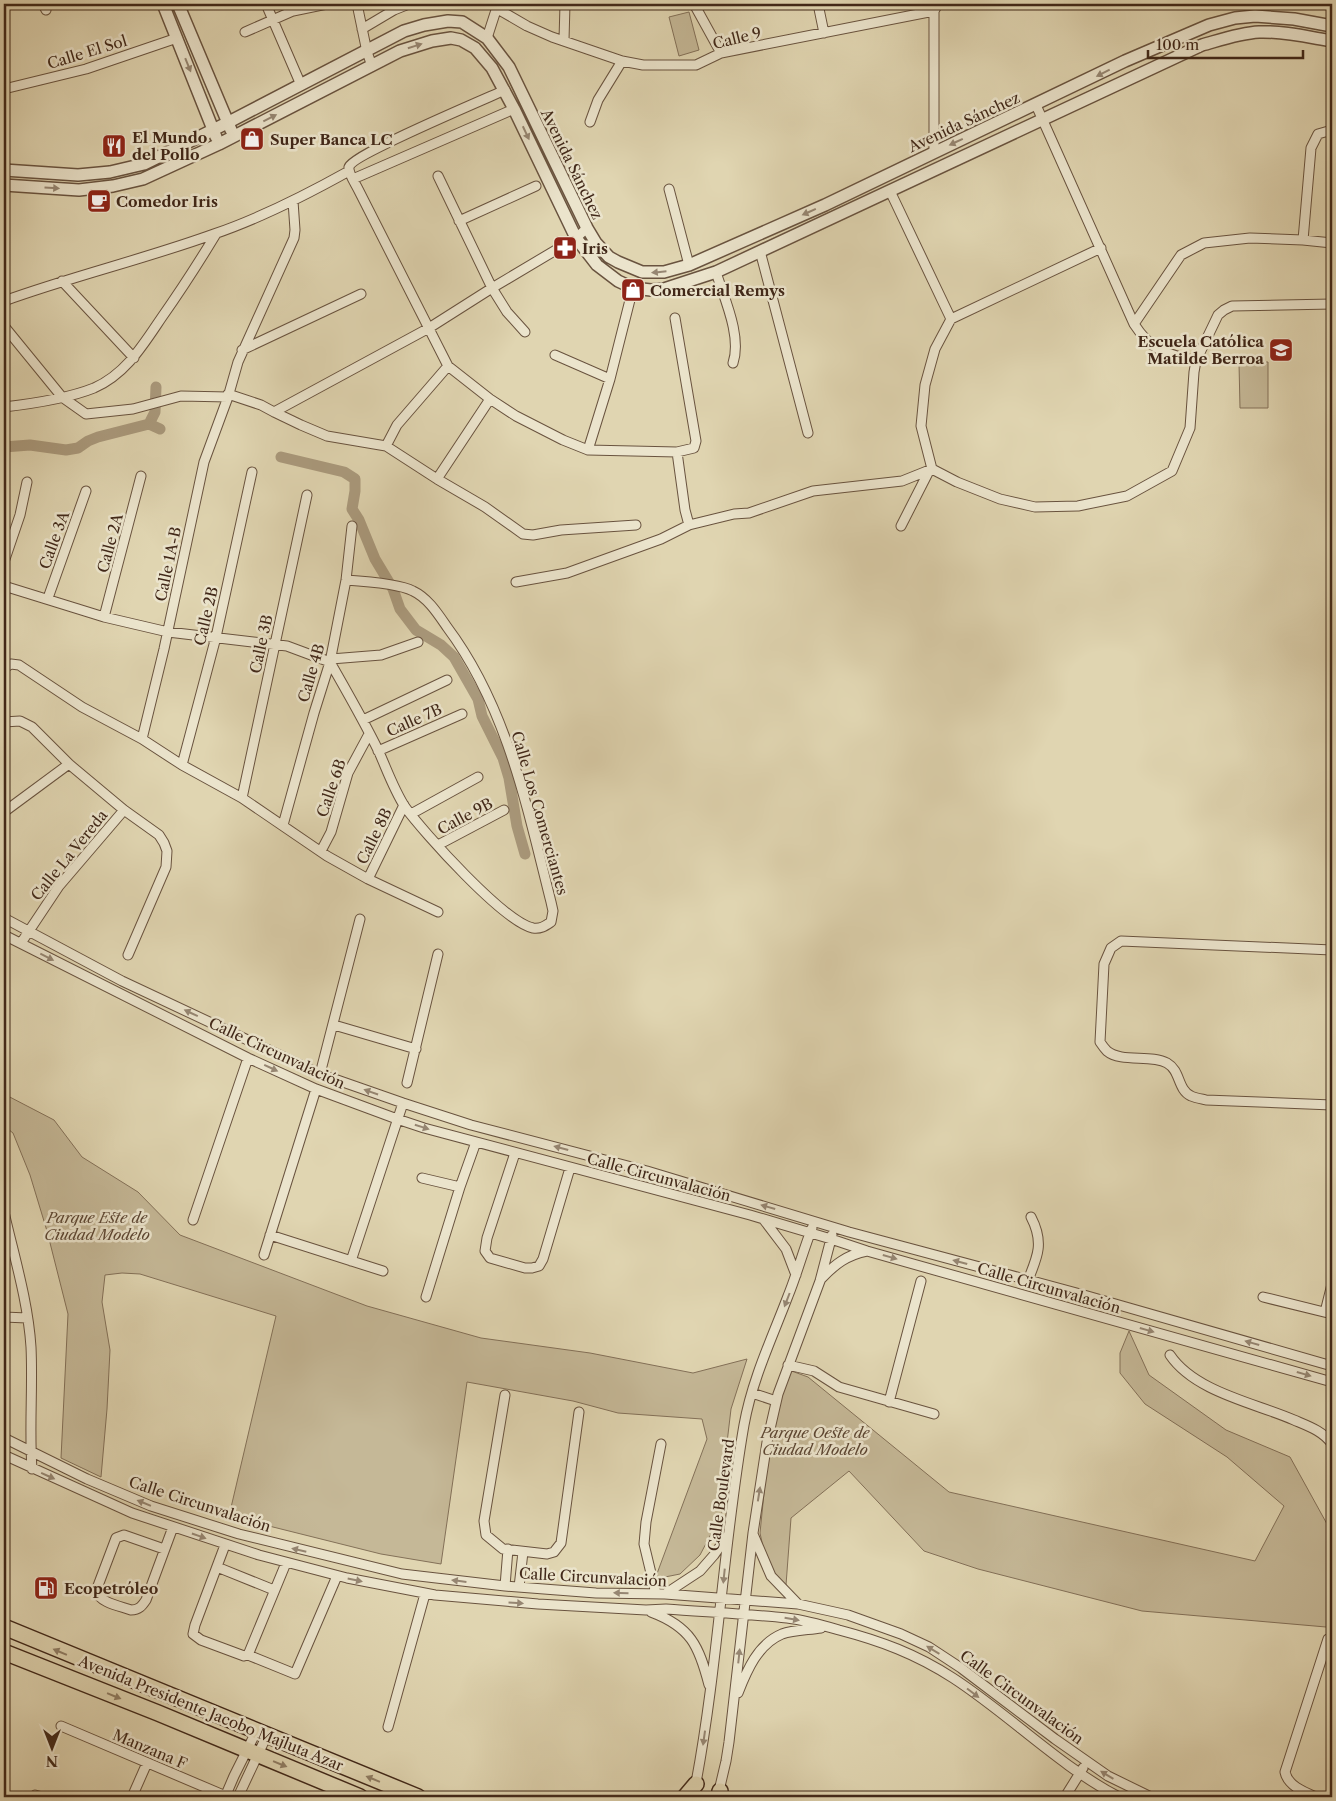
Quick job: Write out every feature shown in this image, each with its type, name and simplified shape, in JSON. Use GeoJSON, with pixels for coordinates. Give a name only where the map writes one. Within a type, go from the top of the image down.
{"type":"FeatureCollection","features":[{"type":"Feature","properties":{"kind":"main road","name":"Avenida Presidente Jacobo Majluta Azar"},"geometry":{"type":"LineString","coordinates":[[4,1627],[418,1797]]}},
{"type":"Feature","properties":{"kind":"main road","name":"Avenida Presidente Jacobo Majluta Azar"},"geometry":{"type":"LineString","coordinates":[[4,1652],[360,1797]]}},
{"type":"Feature","properties":{"kind":"main road"},"geometry":{"type":"LineString","coordinates":[[685,1797],[695,1790]]}},
{"type":"Feature","properties":{"kind":"street"},"geometry":{"type":"LineString","coordinates":[[163,4],[219,144]]}},
{"type":"Feature","properties":{"kind":"street"},"geometry":{"type":"LineString","coordinates":[[178,4],[227,124],[234,136]]}},
{"type":"Feature","properties":{"kind":"street"},"geometry":{"type":"LineString","coordinates":[[266,4],[301,85]]}},
{"type":"Feature","properties":{"kind":"street"},"geometry":{"type":"LineString","coordinates":[[245,32],[272,18],[303,8],[327,4]]}},
{"type":"Feature","properties":{"kind":"street"},"geometry":{"type":"LineString","coordinates":[[357,4],[367,52],[372,66]]}},
{"type":"Feature","properties":{"kind":"street"},"geometry":{"type":"LineString","coordinates":[[362,29],[394,10],[409,4]]}},
{"type":"Feature","properties":{"kind":"street"},"geometry":{"type":"LineString","coordinates":[[564,4],[564,40]]}},
{"type":"Feature","properties":{"kind":"street"},"geometry":{"type":"LineString","coordinates":[[694,4],[721,53]]}},
{"type":"Feature","properties":{"kind":"street"},"geometry":{"type":"LineString","coordinates":[[818,4],[824,33]]}},
{"type":"Feature","properties":{"kind":"street"},"geometry":{"type":"LineString","coordinates":[[487,38],[497,6]]}},
{"type":"Feature","properties":{"kind":"street","name":"Calle 9"},"geometry":{"type":"LineString","coordinates":[[497,6],[527,26],[552,37],[622,61],[643,65],[696,65],[721,53],[824,33],[936,7]]}},
{"type":"Feature","properties":{"kind":"street"},"geometry":{"type":"LineString","coordinates":[[934,152],[936,7]]}},
{"type":"Feature","properties":{"kind":"street","name":"Avenida Sánchez"},"geometry":{"type":"LineString","coordinates":[[4,170],[78,175],[127,169],[144,164],[227,124],[404,31],[448,21],[462,22],[487,38],[509,67],[586,228],[596,243],[609,257],[629,268],[652,273],[664,272],[689,265],[825,205],[1126,61],[1209,25],[1235,18],[1270,16],[1332,26]]}},
{"type":"Feature","properties":{"kind":"street","name":"Avenida Sánchez"},"geometry":{"type":"LineString","coordinates":[[4,185],[79,190],[128,184],[219,144],[400,51],[441,39],[460,40],[475,48],[484,58],[504,90],[576,238],[596,265],[618,281],[633,288],[664,289],[716,272],[1202,46],[1233,36],[1257,32],[1275,32],[1332,41]]}},
{"type":"Feature","properties":{"kind":"street","name":"Calle El Sol"},"geometry":{"type":"LineString","coordinates":[[4,89],[86,69],[177,38]]}},
{"type":"Feature","properties":{"kind":"street"},"geometry":{"type":"LineString","coordinates":[[590,122],[598,100],[622,61]]}},
{"type":"Feature","properties":{"kind":"street"},"geometry":{"type":"LineString","coordinates":[[1126,61],[1135,76]]}},
{"type":"Feature","properties":{"kind":"street"},"geometry":{"type":"LineString","coordinates":[[504,90],[376,148],[352,162],[349,166],[351,175],[448,366],[490,399],[516,416],[563,440],[588,450],[677,452],[694,448],[696,441],[675,318]]}},
{"type":"Feature","properties":{"kind":"street"},"geometry":{"type":"LineString","coordinates":[[1036,105],[1134,324],[1144,339],[1158,350],[1196,362]]}},
{"type":"Feature","properties":{"kind":"street"},"geometry":{"type":"LineString","coordinates":[[4,301],[62,281],[216,234],[351,175],[514,109]]}},
{"type":"Feature","properties":{"kind":"street"},"geometry":{"type":"LineString","coordinates":[[1303,240],[1311,148],[1318,134],[1332,130]]}},
{"type":"Feature","properties":{"kind":"street"},"geometry":{"type":"LineString","coordinates":[[438,176],[492,288],[507,312],[525,332]]}},
{"type":"Feature","properties":{"kind":"street"},"geometry":{"type":"LineString","coordinates":[[459,221],[536,186]]}},
{"type":"Feature","properties":{"kind":"street"},"geometry":{"type":"LineString","coordinates":[[669,189],[689,265]]}},
{"type":"Feature","properties":{"kind":"street"},"geometry":{"type":"LineString","coordinates":[[890,192],[951,319]]}},
{"type":"Feature","properties":{"kind":"street","name":"Calle 1A-B"},"geometry":{"type":"LineString","coordinates":[[142,739],[168,632],[192,511],[204,462],[228,396],[242,350],[294,238],[293,201]]}},
{"type":"Feature","properties":{"kind":"street"},"geometry":{"type":"LineString","coordinates":[[274,412],[429,328],[576,238],[586,228]]}},
{"type":"Feature","properties":{"kind":"street"},"geometry":{"type":"LineString","coordinates":[[4,406],[62,397],[93,388],[118,374],[134,358],[216,234]]}},
{"type":"Feature","properties":{"kind":"street"},"geometry":{"type":"LineString","coordinates":[[1134,324],[1181,255],[1204,244],[1250,238],[1332,243]]}},
{"type":"Feature","properties":{"kind":"street"},"geometry":{"type":"LineString","coordinates":[[901,526],[931,469],[921,426],[925,385],[935,349],[951,319],[1100,248]]}},
{"type":"Feature","properties":{"kind":"street"},"geometry":{"type":"LineString","coordinates":[[760,251],[808,433]]}},
{"type":"Feature","properties":{"kind":"street"},"geometry":{"type":"LineString","coordinates":[[716,272],[735,336],[736,355],[733,363]]}},
{"type":"Feature","properties":{"kind":"street"},"geometry":{"type":"LineString","coordinates":[[62,281],[134,358]]}},
{"type":"Feature","properties":{"kind":"street"},"geometry":{"type":"LineString","coordinates":[[588,450],[610,379],[633,288]]}},
{"type":"Feature","properties":{"kind":"street"},"geometry":{"type":"LineString","coordinates":[[242,350],[361,294]]}},
{"type":"Feature","properties":{"kind":"street"},"geometry":{"type":"LineString","coordinates":[[516,582],[567,573],[644,546],[690,525],[734,514],[749,513],[813,491],[902,481],[931,469],[957,482],[1000,499],[1035,507],[1078,506],[1128,496],[1172,471],[1190,428],[1196,362],[1218,315],[1232,306],[1332,304]]}},
{"type":"Feature","properties":{"kind":"street"},"geometry":{"type":"LineString","coordinates":[[4,326],[62,397],[82,413],[89,415],[133,410],[181,396],[228,396],[261,405],[301,426],[327,436],[386,446],[485,507],[523,534],[636,525]]}},
{"type":"Feature","properties":{"kind":"street"},"geometry":{"type":"LineString","coordinates":[[555,355],[610,379]]}},
{"type":"Feature","properties":{"kind":"street"},"geometry":{"type":"LineString","coordinates":[[386,446],[397,426],[448,366]]}},
{"type":"Feature","properties":{"kind":"street"},"geometry":{"type":"LineString","coordinates":[[437,479],[490,399]]}},
{"type":"Feature","properties":{"kind":"street"},"geometry":{"type":"LineString","coordinates":[[677,452],[684,510],[690,525]]}},
{"type":"Feature","properties":{"kind":"street","name":"Calle 2B"},"geometry":{"type":"LineString","coordinates":[[182,765],[216,637],[252,472]]}},
{"type":"Feature","properties":{"kind":"street","name":"Calle 2A"},"geometry":{"type":"LineString","coordinates":[[104,617],[142,476]]}},
{"type":"Feature","properties":{"kind":"street"},"geometry":{"type":"LineString","coordinates":[[4,562],[20,515],[27,482]]}},
{"type":"Feature","properties":{"kind":"street","name":"Calle 3A"},"geometry":{"type":"LineString","coordinates":[[48,598],[86,491]]}},
{"type":"Feature","properties":{"kind":"street","name":"Calle 3B"},"geometry":{"type":"LineString","coordinates":[[242,798],[307,495]]}},
{"type":"Feature","properties":{"kind":"street","name":"Calle 4B"},"geometry":{"type":"LineString","coordinates":[[283,826],[314,713],[331,660],[346,580],[352,526]]}},
{"type":"Feature","properties":{"kind":"street","name":"Calle Los Comerciantes"},"geometry":{"type":"LineString","coordinates":[[331,660],[363,720],[404,806],[464,874],[491,900],[520,922],[533,928],[543,928],[550,922],[551,902],[510,749],[493,707],[458,641],[431,605],[413,591],[380,584],[346,580]]}},
{"type":"Feature","properties":{"kind":"street"},"geometry":{"type":"LineString","coordinates":[[4,586],[48,598],[104,617],[168,632],[275,644],[298,649],[331,660],[381,655],[418,642]]}},
{"type":"Feature","properties":{"kind":"street"},"geometry":{"type":"LineString","coordinates":[[4,668],[11,664],[19,665],[75,703],[142,739],[182,765],[242,798],[326,856],[368,879],[438,912]]}},
{"type":"Feature","properties":{"kind":"street"},"geometry":{"type":"LineString","coordinates":[[363,720],[447,680]]}},
{"type":"Feature","properties":{"kind":"street","name":"Calle 7B"},"geometry":{"type":"LineString","coordinates":[[378,751],[462,714]]}},
{"type":"Feature","properties":{"kind":"street"},"geometry":{"type":"LineString","coordinates":[[4,722],[20,721],[32,727],[69,764],[124,810],[158,835],[164,842],[167,859],[166,867],[128,955]]}},
{"type":"Feature","properties":{"kind":"street","name":"Calle 6B"},"geometry":{"type":"LineString","coordinates":[[321,852],[331,832],[348,773],[369,734]]}},
{"type":"Feature","properties":{"kind":"street"},"geometry":{"type":"LineString","coordinates":[[4,812],[69,764]]}},
{"type":"Feature","properties":{"kind":"street","name":"Calle 8B"},"geometry":{"type":"LineString","coordinates":[[411,814],[478,777]]}},
{"type":"Feature","properties":{"kind":"street","name":"Calle 8B"},"geometry":{"type":"LineString","coordinates":[[368,879],[404,806]]}},
{"type":"Feature","properties":{"kind":"street","name":"Calle La Vereda"},"geometry":{"type":"LineString","coordinates":[[21,943],[59,886],[124,810]]}},
{"type":"Feature","properties":{"kind":"street","name":"Calle 9B"},"geometry":{"type":"LineString","coordinates":[[438,845],[504,810]]}},
{"type":"Feature","properties":{"kind":"street","name":"Calle Circunvalación"},"geometry":{"type":"LineString","coordinates":[[4,918],[122,981],[320,1074],[403,1103],[471,1124],[647,1171],[834,1227],[1332,1366]]}},
{"type":"Feature","properties":{"kind":"street"},"geometry":{"type":"LineString","coordinates":[[320,1074],[360,919]]}},
{"type":"Feature","properties":{"kind":"street","name":"Calle Circunvalación"},"geometry":{"type":"LineString","coordinates":[[4,934],[248,1058],[316,1089],[397,1119],[810,1234],[831,1238],[867,1251],[1332,1382]]}},
{"type":"Feature","properties":{"kind":"street"},"geometry":{"type":"LineString","coordinates":[[1332,950],[1120,941],[1111,948],[1104,964],[1100,1042],[1108,1052],[1119,1056],[1152,1059],[1167,1063],[1176,1072],[1181,1087],[1190,1096],[1206,1100],[1332,1105]]}},
{"type":"Feature","properties":{"kind":"street"},"geometry":{"type":"LineString","coordinates":[[407,1083],[438,954]]}},
{"type":"Feature","properties":{"kind":"street"},"geometry":{"type":"LineString","coordinates":[[334,1025],[416,1049]]}},
{"type":"Feature","properties":{"kind":"street"},"geometry":{"type":"LineString","coordinates":[[192,1220],[248,1058]]}},
{"type":"Feature","properties":{"kind":"street"},"geometry":{"type":"LineString","coordinates":[[264,1255],[316,1089]]}},
{"type":"Feature","properties":{"kind":"street"},"geometry":{"type":"LineString","coordinates":[[352,1260],[403,1103]]}},
{"type":"Feature","properties":{"kind":"street"},"geometry":{"type":"LineString","coordinates":[[426,1297],[476,1142]]}},
{"type":"Feature","properties":{"kind":"street"},"geometry":{"type":"LineString","coordinates":[[515,1153],[487,1238],[485,1251],[490,1258],[525,1268],[538,1266],[543,1259],[570,1168]]}},
{"type":"Feature","properties":{"kind":"street"},"geometry":{"type":"LineString","coordinates":[[422,1178],[460,1187]]}},
{"type":"Feature","properties":{"kind":"street"},"geometry":{"type":"LineString","coordinates":[[4,1212],[27,1318],[32,1380],[30,1451],[32,1469]]}},
{"type":"Feature","properties":{"kind":"street"},"geometry":{"type":"LineString","coordinates":[[1028,1280],[1038,1257],[1039,1243],[1036,1226],[1031,1217]]}},
{"type":"Feature","properties":{"kind":"street"},"geometry":{"type":"LineString","coordinates":[[764,1220],[786,1249],[796,1276]]}},
{"type":"Feature","properties":{"kind":"street","name":"Calle Boulevard"},"geometry":{"type":"LineString","coordinates":[[695,1790],[711,1692],[729,1532],[744,1424],[752,1393],[796,1276],[814,1221]]}},
{"type":"Feature","properties":{"kind":"street"},"geometry":{"type":"LineString","coordinates":[[719,1795],[734,1705],[752,1533],[767,1442],[776,1401],[820,1281],[834,1227]]}},
{"type":"Feature","properties":{"kind":"street"},"geometry":{"type":"LineString","coordinates":[[270,1235],[383,1271]]}},
{"type":"Feature","properties":{"kind":"street"},"geometry":{"type":"LineString","coordinates":[[820,1281],[834,1265],[853,1254],[867,1251]]}},
{"type":"Feature","properties":{"kind":"street"},"geometry":{"type":"LineString","coordinates":[[889,1402],[921,1281]]}},
{"type":"Feature","properties":{"kind":"street"},"geometry":{"type":"LineString","coordinates":[[1263,1297],[1328,1313],[1332,1284]]}},
{"type":"Feature","properties":{"kind":"street"},"geometry":{"type":"LineString","coordinates":[[4,1318],[27,1318]]}},
{"type":"Feature","properties":{"kind":"street"},"geometry":{"type":"LineString","coordinates":[[1170,1355],[1183,1370],[1200,1381],[1234,1398],[1314,1428],[1332,1444]]}},
{"type":"Feature","properties":{"kind":"street"},"geometry":{"type":"LineString","coordinates":[[788,1364],[814,1371],[839,1388],[934,1414]]}},
{"type":"Feature","properties":{"kind":"street"},"geometry":{"type":"LineString","coordinates":[[752,1393],[776,1401]]}},
{"type":"Feature","properties":{"kind":"street"},"geometry":{"type":"LineString","coordinates":[[505,1395],[484,1521],[486,1535],[503,1549],[547,1554],[554,1552],[561,1543],[579,1412]]}},
{"type":"Feature","properties":{"kind":"street","name":"Calle Circunvalación"},"geometry":{"type":"LineString","coordinates":[[4,1438],[87,1479],[152,1506],[239,1534],[402,1574],[539,1589],[596,1593],[660,1594],[798,1604],[848,1615],[901,1634],[929,1647],[1108,1776],[1151,1797]]}},
{"type":"Feature","properties":{"kind":"street"},"geometry":{"type":"LineString","coordinates":[[661,1444],[646,1522],[644,1544],[660,1594],[700,1571],[714,1555],[729,1532]]}},
{"type":"Feature","properties":{"kind":"street","name":"Calle Circunvalación"},"geometry":{"type":"LineString","coordinates":[[4,1455],[132,1514],[225,1545],[336,1576],[425,1594],[538,1604],[646,1610],[666,1609],[789,1618],[880,1641],[923,1660],[954,1679],[1080,1773],[1119,1797]]}},
{"type":"Feature","properties":{"kind":"street"},"geometry":{"type":"LineString","coordinates":[[164,1549],[124,1535],[116,1538],[96,1591],[98,1596],[131,1610],[136,1610],[142,1606],[173,1527]]}},
{"type":"Feature","properties":{"kind":"street"},"geometry":{"type":"LineString","coordinates":[[752,1533],[771,1576],[798,1604]]}},
{"type":"Feature","properties":{"kind":"street"},"geometry":{"type":"LineString","coordinates":[[225,1545],[195,1624],[193,1634],[201,1640],[244,1656],[248,1655],[295,1674],[336,1576]]}},
{"type":"Feature","properties":{"kind":"street"},"geometry":{"type":"LineString","coordinates":[[505,1586],[508,1550]]}},
{"type":"Feature","properties":{"kind":"street"},"geometry":{"type":"LineString","coordinates":[[519,1587],[523,1552]]}},
{"type":"Feature","properties":{"kind":"street"},"geometry":{"type":"LineString","coordinates":[[248,1655],[286,1562]]}},
{"type":"Feature","properties":{"kind":"street"},"geometry":{"type":"LineString","coordinates":[[217,1567],[274,1590]]}},
{"type":"Feature","properties":{"kind":"street"},"geometry":{"type":"LineString","coordinates":[[538,1604],[539,1589]]}},
{"type":"Feature","properties":{"kind":"street"},"geometry":{"type":"LineString","coordinates":[[388,1727],[425,1594]]}},
{"type":"Feature","properties":{"kind":"street"},"geometry":{"type":"LineString","coordinates":[[646,1610],[665,1617],[693,1639],[702,1656],[711,1692]]}},
{"type":"Feature","properties":{"kind":"street"},"geometry":{"type":"LineString","coordinates":[[734,1705],[751,1664],[758,1652],[770,1641],[782,1634],[828,1627]]}},
{"type":"Feature","properties":{"kind":"street"},"geometry":{"type":"LineString","coordinates":[[1313,1797],[1291,1784],[1286,1778],[1285,1772],[1328,1639]]}},
{"type":"Feature","properties":{"kind":"street","name":"Manzana F"},"geometry":{"type":"LineString","coordinates":[[61,1726],[226,1797]]}},
{"type":"Feature","properties":{"kind":"street"},"geometry":{"type":"LineString","coordinates":[[226,1797],[262,1733]]}},
{"type":"Feature","properties":{"kind":"street"},"geometry":{"type":"LineString","coordinates":[[238,1797],[252,1753]]}},
{"type":"Feature","properties":{"kind":"street"},"geometry":{"type":"LineString","coordinates":[[1065,1797],[1088,1762]]}},
{"type":"Feature","properties":{"kind":"street"},"geometry":{"type":"LineString","coordinates":[[132,1797],[147,1763]]}},
{"type":"Feature","properties":{"kind":"green space"},"geometry":{"type":"Polygon","coordinates":[[[689,12],[699,50],[679,56],[669,17],[689,12]]]}},
{"type":"Feature","properties":{"kind":"green space"},"geometry":{"type":"Polygon","coordinates":[[[1268,362],[1268,408],[1240,408],[1239,363],[1268,362]]]}},
{"type":"Feature","properties":{"kind":"green space","name":"Parque Este de Ciudad Modelo"},"geometry":{"type":"Polygon","coordinates":[[[4,1094],[54,1120],[82,1157],[138,1192],[180,1235],[367,1306],[481,1338],[590,1353],[693,1373],[747,1359],[731,1409],[724,1468],[722,1513],[700,1555],[680,1574],[655,1579],[707,1439],[702,1419],[618,1413],[573,1401],[467,1382],[441,1564],[381,1554],[229,1516],[276,1316],[140,1274],[122,1273],[105,1275],[102,1302],[110,1350],[101,1477],[61,1458],[68,1314],[47,1231],[30,1175],[13,1133],[4,1126],[4,1094]]]}},
{"type":"Feature","properties":{"kind":"green space","name":"Parque Oeste de Ciudad Modelo"},"geometry":{"type":"Polygon","coordinates":[[[1129,1331],[1149,1375],[1226,1430],[1290,1457],[1332,1533],[1332,1629],[1142,1611],[978,1569],[924,1551],[849,1471],[791,1518],[786,1585],[768,1570],[760,1533],[769,1443],[786,1369],[808,1377],[949,1492],[1255,1561],[1284,1506],[1227,1457],[1145,1404],[1120,1373],[1120,1353],[1129,1331]]]}},
{"type":"Feature","properties":{"kind":"waterway"},"geometry":{"type":"LineString","coordinates":[[156,387],[155,412],[149,424],[160,429]]}},
{"type":"Feature","properties":{"kind":"waterway"},"geometry":{"type":"LineString","coordinates":[[4,447],[30,445],[66,450],[78,448],[98,437],[149,424]]}},
{"type":"Feature","properties":{"kind":"waterway"},"geometry":{"type":"LineString","coordinates":[[281,457],[344,472],[355,479],[352,509],[359,520],[375,559],[393,589],[400,609],[416,630],[441,645],[454,657],[478,699],[482,716],[503,758],[509,778],[517,826],[525,854]]}},
{"type":"Feature","properties":{"kind":"place","name":"Super Banca LC"},"geometry":{"type":"Point","coordinates":[252,139]}},
{"type":"Feature","properties":{"kind":"place","name":"El Mundo del Pollo"},"geometry":{"type":"Point","coordinates":[114,146]}},
{"type":"Feature","properties":{"kind":"place","name":"Comedor Iris"},"geometry":{"type":"Point","coordinates":[99,201]}},
{"type":"Feature","properties":{"kind":"place","name":"Iris"},"geometry":{"type":"Point","coordinates":[565,248]}},
{"type":"Feature","properties":{"kind":"place","name":"Comercial Remys"},"geometry":{"type":"Point","coordinates":[633,290]}},
{"type":"Feature","properties":{"kind":"place","name":"Escuela Católica Matilde Berroa"},"geometry":{"type":"Point","coordinates":[1281,350]}},
{"type":"Feature","properties":{"kind":"place","name":"Ecopetróleo"},"geometry":{"type":"Point","coordinates":[46,1588]}}]}
